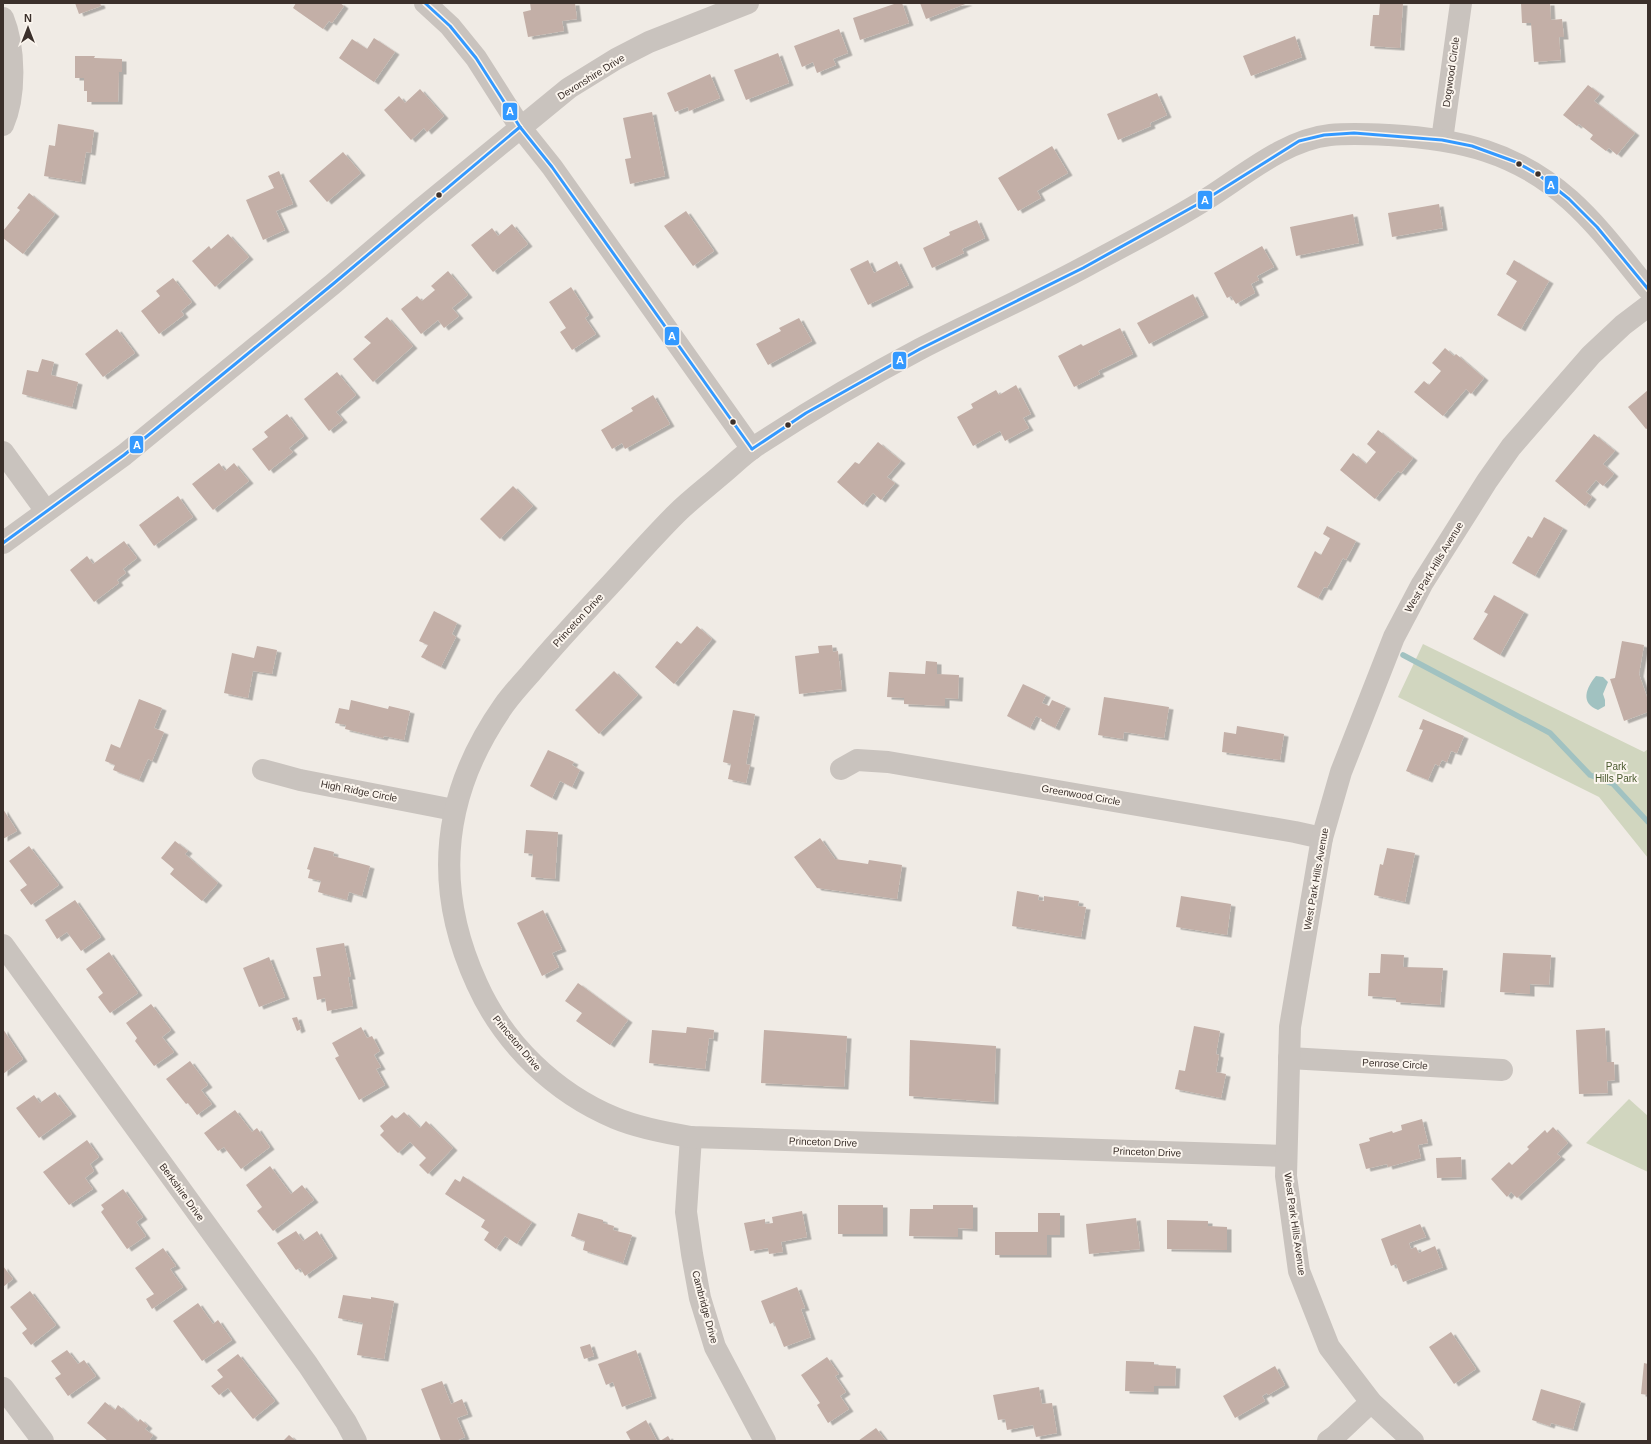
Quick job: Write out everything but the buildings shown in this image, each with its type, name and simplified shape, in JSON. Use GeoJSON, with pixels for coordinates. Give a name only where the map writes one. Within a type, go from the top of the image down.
{"type":"FeatureCollection","features":[{"type":"Feature","properties":{"kind":"street"},"geometry":{"type":"LineString","coordinates":[[425,3],[450,26],[476,58],[520,127],[552,167],[752,449]]}},
{"type":"Feature","properties":{"kind":"street","name":"Devonshire Drive"},"geometry":{"type":"LineString","coordinates":[[3,543],[124,455],[569,88],[616,59],[649,42],[748,3]]}},
{"type":"Feature","properties":{"kind":"street","name":"Dogwood Circle"},"geometry":{"type":"LineString","coordinates":[[1442,140],[1461,3]]}},
{"type":"Feature","properties":{"kind":"street"},"geometry":{"type":"LineString","coordinates":[[3,18],[6,25],[12,64],[9,102],[3,125]]}},
{"type":"Feature","properties":{"kind":"street","name":"Princeton Drive"},"geometry":{"type":"LineString","coordinates":[[1286,1156],[692,1137],[657,1131],[619,1120],[588,1106],[568,1094],[540,1071],[496,1020],[471,972],[454,916],[448,858],[454,810],[464,778],[487,733],[505,704],[562,635],[678,511],[752,449],[806,414],[920,349],[1083,268],[1200,203],[1299,141],[1324,135],[1354,133],[1416,137],[1472,146],[1516,162],[1539,175],[1569,199],[1597,227],[1648,290]]}},
{"type":"Feature","properties":{"kind":"street","name":"West Park Hills Avenue"},"geometry":{"type":"LineString","coordinates":[[1413,1441],[1371,1402],[1329,1347],[1299,1271],[1286,1176],[1290,1026],[1322,838],[1341,772],[1394,637],[1422,584],[1487,481],[1511,447],[1590,355],[1623,325],[1648,306]]}},
{"type":"Feature","properties":{"kind":"street"},"geometry":{"type":"LineString","coordinates":[[3,452],[46,511]]}},
{"type":"Feature","properties":{"kind":"street","name":"Greenwood Circle"},"geometry":{"type":"LineString","coordinates":[[841,769],[857,760],[888,762],[1295,832],[1322,838]]}},
{"type":"Feature","properties":{"kind":"street","name":"High Ridge Circle"},"geometry":{"type":"LineString","coordinates":[[263,770],[300,780],[454,810]]}},
{"type":"Feature","properties":{"kind":"street","name":"Berkshire Drive"},"geometry":{"type":"LineString","coordinates":[[3,945],[308,1365],[346,1422],[356,1441]]}},
{"type":"Feature","properties":{"kind":"street","name":"Penrose Circle"},"geometry":{"type":"LineString","coordinates":[[1289,1058],[1502,1070]]}},
{"type":"Feature","properties":{"kind":"street","name":"Cambridge Drive"},"geometry":{"type":"LineString","coordinates":[[692,1137],[686,1212],[700,1298],[715,1347],[765,1441]]}},
{"type":"Feature","properties":{"kind":"street"},"geometry":{"type":"LineString","coordinates":[[3,1388],[43,1441]]}},
{"type":"Feature","properties":{"kind":"street"},"geometry":{"type":"LineString","coordinates":[[1328,1441],[1371,1402]]}},
{"type":"Feature","properties":{"kind":"green space","name":"Park Hills Park"},"geometry":{"type":"Polygon","coordinates":[[[1423,644],[1644,752],[1648,749],[1648,858],[1599,797],[1398,697],[1423,644]]]}},
{"type":"Feature","properties":{"kind":"green space"},"geometry":{"type":"Polygon","coordinates":[[[1629,1099],[1648,1116],[1648,1172],[1586,1143],[1629,1099]]]}},
{"type":"Feature","properties":{"kind":"water"},"geometry":{"type":"Polygon","coordinates":[[[1596,676],[1603,677],[1608,682],[1603,694],[1605,706],[1598,710],[1592,707],[1586,695],[1587,690],[1596,676]]]}},
{"type":"Feature","properties":{"kind":"waterway"},"geometry":{"type":"LineString","coordinates":[[1403,655],[1550,733],[1590,775],[1613,784],[1648,822]]}},
{"type":"Feature","properties":{"kind":"transit line","name":"A"},"geometry":{"type":"LineString","coordinates":[[425,3],[450,26],[476,58],[520,127],[552,167],[752,449]]}},
{"type":"Feature","properties":{"kind":"transit line","name":"A"},"geometry":{"type":"LineString","coordinates":[[3,543],[124,455],[333,284],[520,127]]}},
{"type":"Feature","properties":{"kind":"transit line","name":"A"},"geometry":{"type":"LineString","coordinates":[[752,449],[806,413],[920,349],[1083,268],[1200,203],[1299,141],[1324,135],[1354,133],[1442,140],[1472,146],[1516,162],[1539,175],[1569,199],[1597,227],[1648,289]]}}]}
